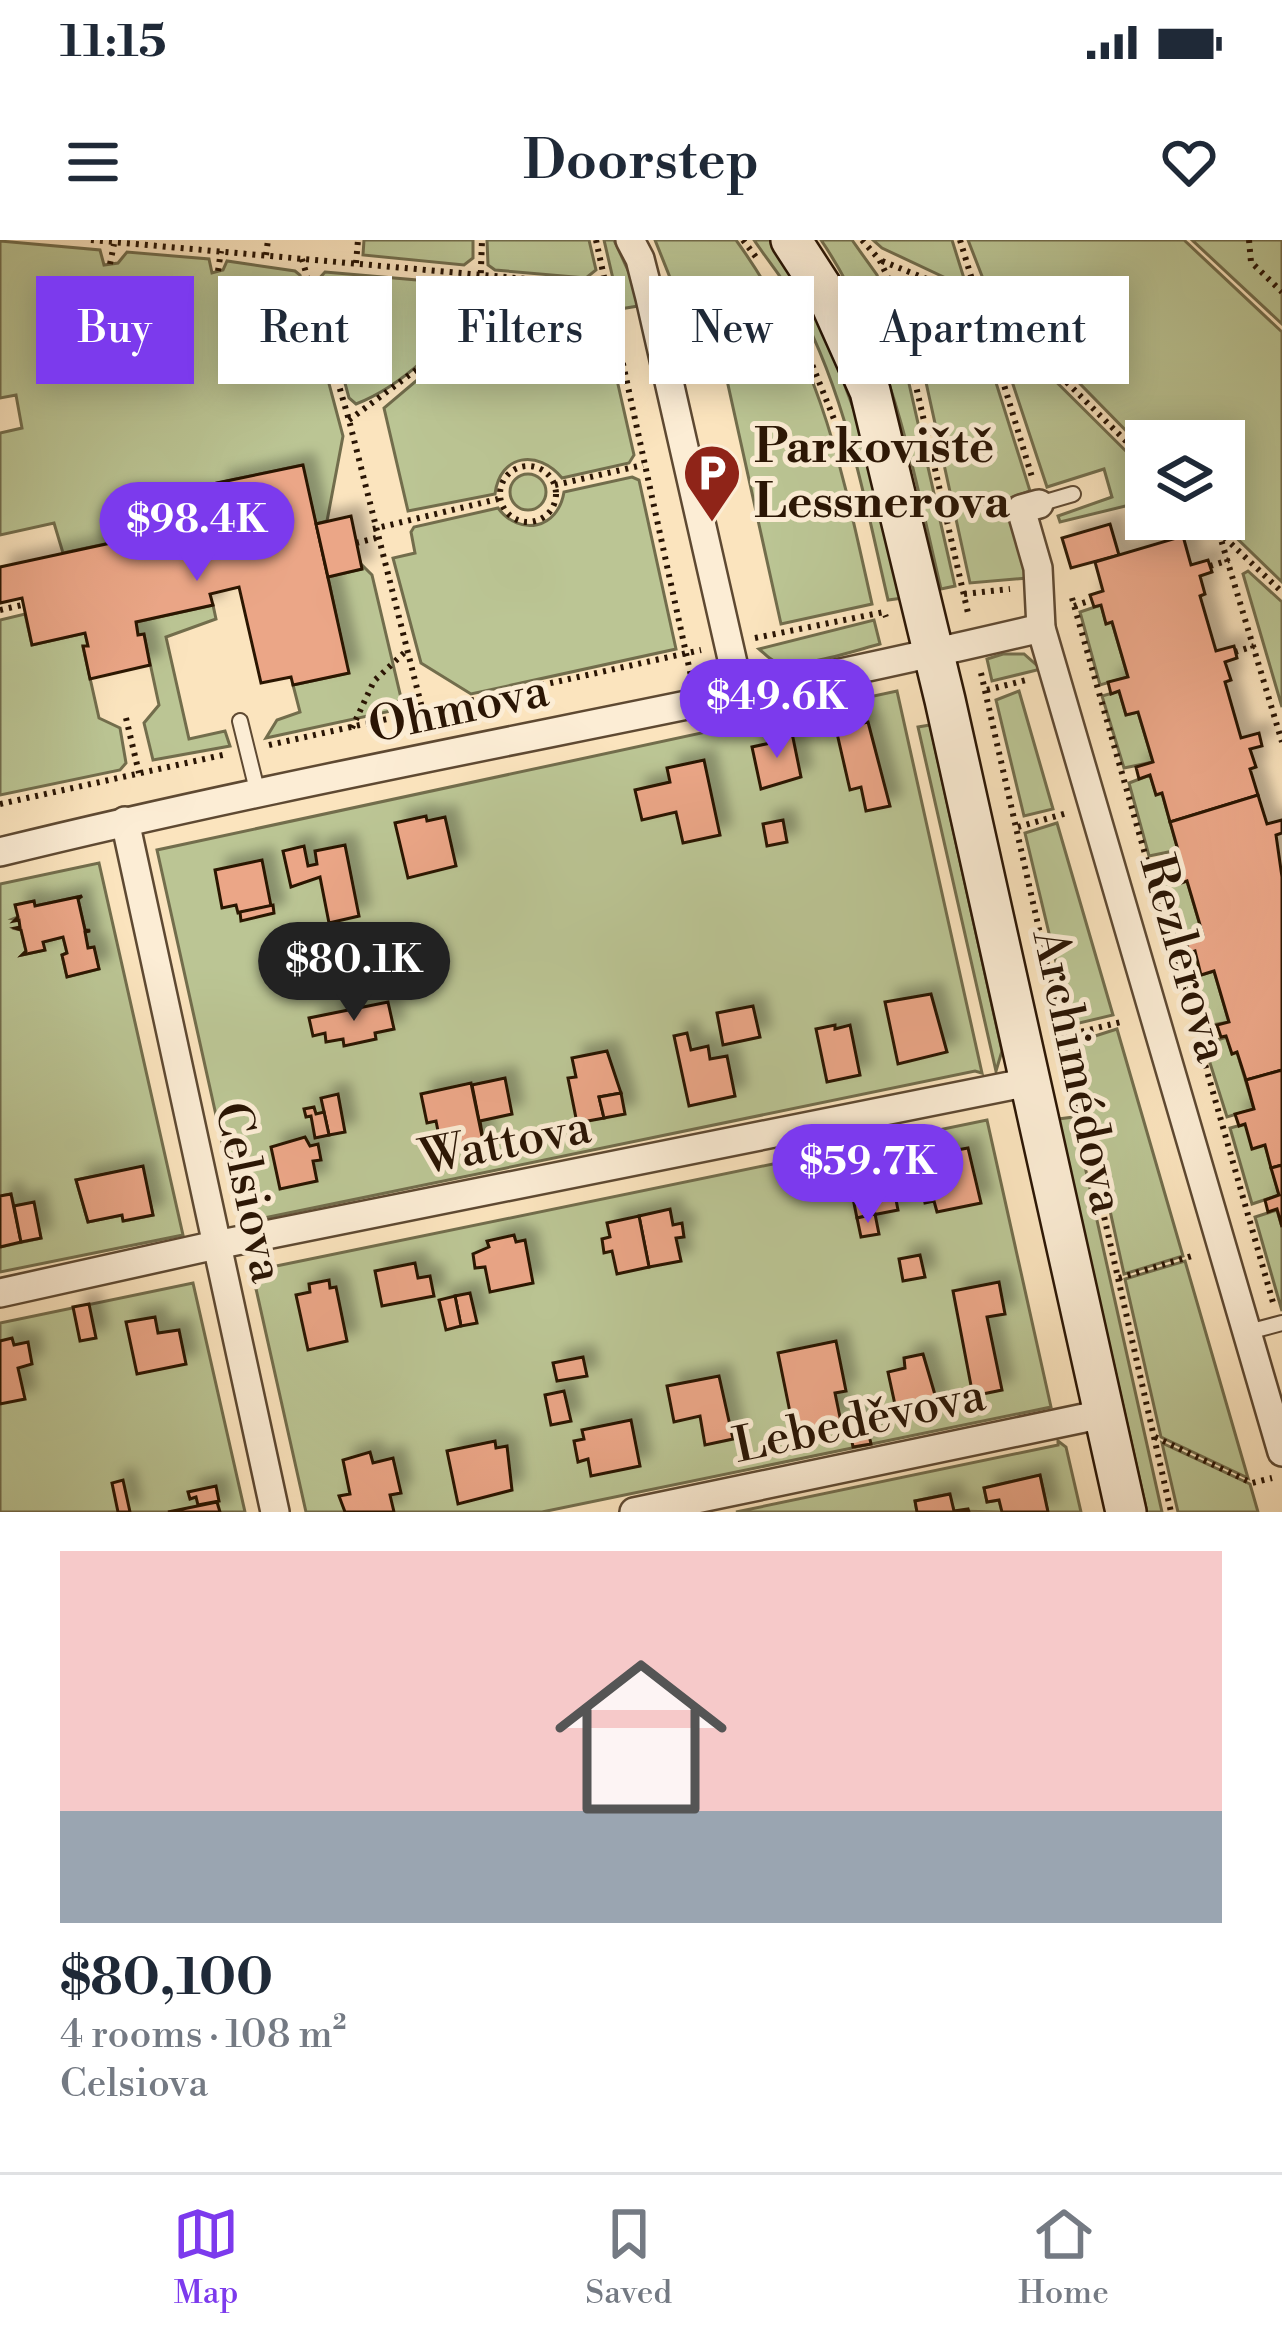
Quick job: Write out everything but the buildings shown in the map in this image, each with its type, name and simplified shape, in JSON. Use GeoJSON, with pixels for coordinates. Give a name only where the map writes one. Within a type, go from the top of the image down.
{"type":"FeatureCollection","features":[{"type":"Feature","properties":{"kind":"street"},"geometry":{"type":"LineString","coordinates":[[630,240],[650,298],[740,694]]}},
{"type":"Feature","properties":{"kind":"street","name":"Archimédova"},"geometry":{"type":"LineString","coordinates":[[791,240],[828,297],[870,392],[915,657],[946,700],[1126,1512]]}},
{"type":"Feature","properties":{"kind":"street","name":"Rezlerova"},"geometry":{"type":"LineString","coordinates":[[1040,504],[1021,509],[1038,568],[1041,628],[1282,1452]]}},
{"type":"Feature","properties":{"kind":"street"},"geometry":{"type":"LineString","coordinates":[[915,657],[1041,628]]}},
{"type":"Feature","properties":{"kind":"street","name":"Ohmova"},"geometry":{"type":"LineString","coordinates":[[0,852],[125,821],[915,657]]}},
{"type":"Feature","properties":{"kind":"street","name":"Celsiova"},"geometry":{"type":"LineString","coordinates":[[125,821],[275,1512]]}},
{"type":"Feature","properties":{"kind":"street","name":"Wattova"},"geometry":{"type":"LineString","coordinates":[[0,1293],[216,1245],[1029,1082]]}},
{"type":"Feature","properties":{"kind":"street","name":"Lebeděvova"},"geometry":{"type":"LineString","coordinates":[[634,1512],[1103,1414]]}},
{"type":"Feature","properties":{"kind":"lane"},"geometry":{"type":"LineString","coordinates":[[1040,504],[1073,494]]}},
{"type":"Feature","properties":{"kind":"lane"},"geometry":{"type":"LineString","coordinates":[[240,721],[258,794]]}},
{"type":"Feature","properties":{"kind":"lane"},"geometry":{"type":"LineString","coordinates":[[1248,1332],[1281,1323]]}},
{"type":"Feature","properties":{"kind":"path"},"geometry":{"type":"LineString","coordinates":[[91,240],[501,276]]}},
{"type":"Feature","properties":{"kind":"path"},"geometry":{"type":"LineString","coordinates":[[266,255],[268,240]]}},
{"type":"Feature","properties":{"kind":"path"},"geometry":{"type":"LineString","coordinates":[[356,263],[358,240]]}},
{"type":"Feature","properties":{"kind":"path"},"geometry":{"type":"LineString","coordinates":[[349,420],[459,338],[480,296],[482,240]]}},
{"type":"Feature","properties":{"kind":"path"},"geometry":{"type":"LineString","coordinates":[[596,240],[604,276]]}},
{"type":"Feature","properties":{"kind":"path"},"geometry":{"type":"LineString","coordinates":[[862,240],[894,290],[908,343],[1171,1512]]}},
{"type":"Feature","properties":{"kind":"path"},"geometry":{"type":"LineString","coordinates":[[960,240],[971,276]]}},
{"type":"Feature","properties":{"kind":"path"},"geometry":{"type":"LineString","coordinates":[[1249,240],[1251,262],[1280,288]]}},
{"type":"Feature","properties":{"kind":"path"},"geometry":{"type":"LineString","coordinates":[[110,264],[114,242]]}},
{"type":"Feature","properties":{"kind":"path"},"geometry":{"type":"LineString","coordinates":[[218,272],[220,251]]}},
{"type":"Feature","properties":{"kind":"path"},"geometry":{"type":"LineString","coordinates":[[302,259],[349,420],[423,712]]}},
{"type":"Feature","properties":{"kind":"path"},"geometry":{"type":"LineString","coordinates":[[879,260],[919,276]]}},
{"type":"Feature","properties":{"kind":"path"},"geometry":{"type":"LineString","coordinates":[[625,378],[698,704]]}},
{"type":"Feature","properties":{"kind":"path"},"geometry":{"type":"LineString","coordinates":[[1004,384],[1040,504]]}},
{"type":"Feature","properties":{"kind":"path"},"geometry":{"type":"LineString","coordinates":[[1068,384],[1125,440]]}},
{"type":"Feature","properties":{"kind":"path"},"geometry":{"type":"LineString","coordinates":[[555,485],[643,465]]}},
{"type":"Feature","properties":{"kind":"path"},"geometry":{"type":"LineString","coordinates":[[518,467],[546,471],[555,485],[554,506],[533,521],[516,520],[499,499],[503,478],[518,467]]}},
{"type":"Feature","properties":{"kind":"path"},"geometry":{"type":"LineString","coordinates":[[356,543],[499,499]]}},
{"type":"Feature","properties":{"kind":"path"},"geometry":{"type":"LineString","coordinates":[[1222,540],[1282,742]]}},
{"type":"Feature","properties":{"kind":"path"},"geometry":{"type":"LineString","coordinates":[[1226,540],[1282,592]]}},
{"type":"Feature","properties":{"kind":"path"},"geometry":{"type":"LineString","coordinates":[[1210,566],[1229,560]]}},
{"type":"Feature","properties":{"kind":"path"},"geometry":{"type":"LineString","coordinates":[[1068,584],[1281,1323]]}},
{"type":"Feature","properties":{"kind":"path"},"geometry":{"type":"LineString","coordinates":[[1074,605],[1092,601]]}},
{"type":"Feature","properties":{"kind":"path"},"geometry":{"type":"LineString","coordinates":[[0,610],[22,605]]}},
{"type":"Feature","properties":{"kind":"path"},"geometry":{"type":"LineString","coordinates":[[0,803],[884,612],[915,657]]}},
{"type":"Feature","properties":{"kind":"path"},"geometry":{"type":"LineString","coordinates":[[1235,652],[1254,646]]}},
{"type":"Feature","properties":{"kind":"path"},"geometry":{"type":"LineString","coordinates":[[352,728],[374,681],[406,651]]}},
{"type":"Feature","properties":{"kind":"path"},"geometry":{"type":"LineString","coordinates":[[946,700],[1090,664]]}},
{"type":"Feature","properties":{"kind":"path"},"geometry":{"type":"LineString","coordinates":[[1099,692],[1109,688]]}},
{"type":"Feature","properties":{"kind":"path"},"geometry":{"type":"LineString","coordinates":[[126,718],[139,773]]}},
{"type":"Feature","properties":{"kind":"path"},"geometry":{"type":"LineString","coordinates":[[1118,1278],[1255,1238]]}},
{"type":"Feature","properties":{"kind":"path"},"geometry":{"type":"LineString","coordinates":[[1155,1437],[1252,1483],[1282,1475]]}},
{"type":"Feature","properties":{"kind":"green space"},"geometry":{"type":"Polygon","coordinates":[[[364,240],[473,240],[473,258],[464,265],[363,255],[364,240]]]}},
{"type":"Feature","properties":{"kind":"green space"},"geometry":{"type":"Polygon","coordinates":[[[487,240],[589,240],[596,270],[588,276],[563,276],[495,270],[488,265],[487,240]]]}},
{"type":"Feature","properties":{"kind":"green space"},"geometry":{"type":"Polygon","coordinates":[[[604,240],[614,240],[644,305],[625,308],[625,276],[612,276],[604,240]]]}},
{"type":"Feature","properties":{"kind":"green space"},"geometry":{"type":"Polygon","coordinates":[[[655,240],[736,240],[760,276],[669,276],[655,240]]]}},
{"type":"Feature","properties":{"kind":"green space"},"geometry":{"type":"Polygon","coordinates":[[[754,240],[774,240],[796,276],[779,276],[754,240]]]}},
{"type":"Feature","properties":{"kind":"green space"},"geometry":{"type":"Polygon","coordinates":[[[821,240],[852,240],[877,276],[843,276],[821,240]]]}},
{"type":"Feature","properties":{"kind":"green space"},"geometry":{"type":"Polygon","coordinates":[[[873,240],[952,240],[963,276],[942,276],[873,240]]]}},
{"type":"Feature","properties":{"kind":"green space"},"geometry":{"type":"Polygon","coordinates":[[[968,240],[1184,240],[1282,332],[1282,582],[1239,540],[1245,540],[1245,420],[1125,420],[1125,430],[1080,384],[1129,384],[1129,276],[982,276],[968,240]]]}},
{"type":"Feature","properties":{"kind":"green space"},"geometry":{"type":"Polygon","coordinates":[[[1192,240],[1282,240],[1282,324],[1192,240]]]}},
{"type":"Feature","properties":{"kind":"green space"},"geometry":{"type":"Polygon","coordinates":[[[0,241],[100,250],[104,265],[118,263],[127,252],[209,259],[212,273],[223,270],[227,261],[295,271],[300,276],[218,276],[218,384],[329,384],[343,436],[327,521],[316,524],[302,465],[218,483],[227,529],[197,535],[194,525],[63,553],[54,523],[0,535],[0,433],[22,428],[16,395],[0,398],[0,241]]]}},
{"type":"Feature","properties":{"kind":"green space"},"geometry":{"type":"Polygon","coordinates":[[[325,272],[371,276],[321,276],[325,272]]]}},
{"type":"Feature","properties":{"kind":"green space"},"geometry":{"type":"Polygon","coordinates":[[[392,278],[416,280],[416,366],[390,386],[373,396],[356,404],[345,384],[392,384],[392,278]]]}},
{"type":"Feature","properties":{"kind":"green space"},"geometry":{"type":"Polygon","coordinates":[[[814,305],[838,367],[838,384],[844,384],[861,429],[903,598],[888,600],[851,443],[814,338],[814,305]]]}},
{"type":"Feature","properties":{"kind":"green space"},"geometry":{"type":"Polygon","coordinates":[[[416,381],[618,384],[634,455],[629,463],[562,478],[542,463],[521,460],[504,471],[495,494],[408,511],[384,408],[416,381]]]}},
{"type":"Feature","properties":{"kind":"green space"},"geometry":{"type":"Polygon","coordinates":[[[728,384],[813,384],[838,459],[872,604],[781,624],[728,384]]]}},
{"type":"Feature","properties":{"kind":"green space"},"geometry":{"type":"Polygon","coordinates":[[[889,384],[909,384],[955,586],[941,589],[889,384]]]}},
{"type":"Feature","properties":{"kind":"green space"},"geometry":{"type":"Polygon","coordinates":[[[926,384],[996,384],[1030,491],[1007,499],[1028,566],[1027,578],[970,583],[926,384]]]}},
{"type":"Feature","properties":{"kind":"green space"},"geometry":{"type":"Polygon","coordinates":[[[1013,384],[1058,384],[1125,450],[1125,506],[1060,522],[1058,516],[1112,497],[1104,469],[1047,487],[1013,384]]]}},
{"type":"Feature","properties":{"kind":"green space"},"geometry":{"type":"Polygon","coordinates":[[[528,474],[541,479],[546,492],[541,505],[528,510],[515,505],[510,492],[515,479],[528,474]]]}},
{"type":"Feature","properties":{"kind":"green space"},"geometry":{"type":"Polygon","coordinates":[[[632,477],[639,480],[676,649],[471,694],[421,663],[393,558],[415,553],[414,527],[498,508],[517,523],[537,525],[554,514],[564,492],[632,477]]]}},
{"type":"Feature","properties":{"kind":"green space"},"geometry":{"type":"Polygon","coordinates":[[[361,564],[372,575],[401,698],[391,711],[266,738],[277,720],[300,712],[293,685],[348,673],[328,577],[361,569],[361,564]]]}},
{"type":"Feature","properties":{"kind":"green space"},"geometry":{"type":"Polygon","coordinates":[[[1248,571],[1282,602],[1282,707],[1243,574],[1248,571]]]}},
{"type":"Feature","properties":{"kind":"green space"},"geometry":{"type":"Polygon","coordinates":[[[213,605],[216,619],[166,637],[189,739],[225,731],[230,746],[153,760],[144,723],[159,705],[144,635],[138,635],[136,622],[213,605]]]}},
{"type":"Feature","properties":{"kind":"green space"},"geometry":{"type":"Polygon","coordinates":[[[1101,605],[1106,623],[1112,622],[1128,677],[1100,685],[1080,612],[1101,605]]]}},
{"type":"Feature","properties":{"kind":"green space"},"geometry":{"type":"Polygon","coordinates":[[[25,614],[32,645],[85,633],[88,646],[83,647],[99,718],[120,728],[126,763],[120,770],[0,795],[0,620],[25,614]]]}},
{"type":"Feature","properties":{"kind":"green space"},"geometry":{"type":"Polygon","coordinates":[[[874,620],[880,644],[842,655],[784,663],[759,649],[874,620]]]}},
{"type":"Feature","properties":{"kind":"green space"},"geometry":{"type":"Polygon","coordinates":[[[1024,654],[1041,669],[992,681],[987,659],[1024,654]]]}},
{"type":"Feature","properties":{"kind":"green space"},"geometry":{"type":"Polygon","coordinates":[[[897,691],[982,1073],[240,1223],[157,850],[897,691]]]}},
{"type":"Feature","properties":{"kind":"green space"},"geometry":{"type":"Polygon","coordinates":[[[1019,691],[1053,809],[1024,816],[996,700],[1019,691]]]}},
{"type":"Feature","properties":{"kind":"green space"},"geometry":{"type":"Polygon","coordinates":[[[1119,691],[1126,715],[1138,712],[1153,762],[1124,768],[1102,696],[1119,691]]]}},
{"type":"Feature","properties":{"kind":"green space"},"geometry":{"type":"Polygon","coordinates":[[[930,725],[1002,1051],[996,1071],[918,727],[930,725]]]}},
{"type":"Feature","properties":{"kind":"green space"},"geometry":{"type":"Polygon","coordinates":[[[1150,775],[1156,794],[1162,793],[1178,850],[1149,856],[1129,783],[1150,775]]]}},
{"type":"Feature","properties":{"kind":"green space"},"geometry":{"type":"Polygon","coordinates":[[[1057,823],[1113,1015],[1071,1025],[1025,833],[1057,823]]]}},
{"type":"Feature","properties":{"kind":"green space"},"geometry":{"type":"Polygon","coordinates":[[[99,863],[183,1235],[0,1272],[0,1247],[41,1238],[33,1203],[14,1206],[11,1194],[0,1196],[0,884],[99,863]],[[82,896],[16,905],[18,917],[13,919],[19,920],[16,929],[21,930],[26,951],[22,955],[44,950],[43,942],[63,937],[67,977],[99,969],[94,948],[88,948],[85,932],[90,930],[85,930],[78,899],[82,896]],[[142,1167],[76,1180],[88,1222],[153,1215],[142,1167]]]}},
{"type":"Feature","properties":{"kind":"green space"},"geometry":{"type":"Polygon","coordinates":[[[1176,864],[1187,881],[1203,935],[1179,943],[1154,871],[1176,864]]]}},
{"type":"Feature","properties":{"kind":"green space"},"geometry":{"type":"Polygon","coordinates":[[[1196,954],[1201,975],[1214,971],[1229,1022],[1200,1027],[1180,958],[1196,954]]]}},
{"type":"Feature","properties":{"kind":"green space"},"geometry":{"type":"Polygon","coordinates":[[[1117,1029],[1183,1256],[1124,1274],[1073,1043],[1117,1029]]]}},
{"type":"Feature","properties":{"kind":"green space"},"geometry":{"type":"Polygon","coordinates":[[[1227,1037],[1232,1054],[1237,1052],[1254,1109],[1227,1117],[1204,1044],[1227,1037]]]}},
{"type":"Feature","properties":{"kind":"green space"},"geometry":{"type":"Polygon","coordinates":[[[1074,1117],[1162,1512],[1147,1512],[1058,1119],[1074,1117]]]}},
{"type":"Feature","properties":{"kind":"green space"},"geometry":{"type":"Polygon","coordinates":[[[987,1120],[1051,1407],[542,1512],[306,1512],[252,1271],[987,1120]]]}},
{"type":"Feature","properties":{"kind":"green space"},"geometry":{"type":"Polygon","coordinates":[[[1245,1124],[1265,1145],[1279,1195],[1252,1204],[1230,1128],[1245,1124]]]}},
{"type":"Feature","properties":{"kind":"green space"},"geometry":{"type":"Polygon","coordinates":[[[1277,1210],[1282,1227],[1282,1311],[1255,1217],[1277,1210]]]}},
{"type":"Feature","properties":{"kind":"green space"},"geometry":{"type":"Polygon","coordinates":[[[1185,1261],[1248,1478],[1161,1437],[1125,1279],[1185,1261]]]}},
{"type":"Feature","properties":{"kind":"green space"},"geometry":{"type":"Polygon","coordinates":[[[193,1283],[245,1512],[0,1512],[0,1323],[193,1283]]]}},
{"type":"Feature","properties":{"kind":"green space"},"geometry":{"type":"Polygon","coordinates":[[[1058,1441],[1066,1447],[1081,1512],[1048,1512],[1040,1475],[984,1488],[987,1502],[999,1500],[1002,1512],[954,1511],[949,1494],[915,1501],[917,1512],[736,1512],[1058,1445],[1058,1441]]]}},
{"type":"Feature","properties":{"kind":"green space"},"geometry":{"type":"Polygon","coordinates":[[[1162,1443],[1250,1484],[1258,1512],[1178,1512],[1162,1443]]]}},
{"type":"Feature","properties":{"kind":"place","name":"Parkoviště Lessnerova"},"geometry":{"type":"Point","coordinates":[712,524]}}]}
